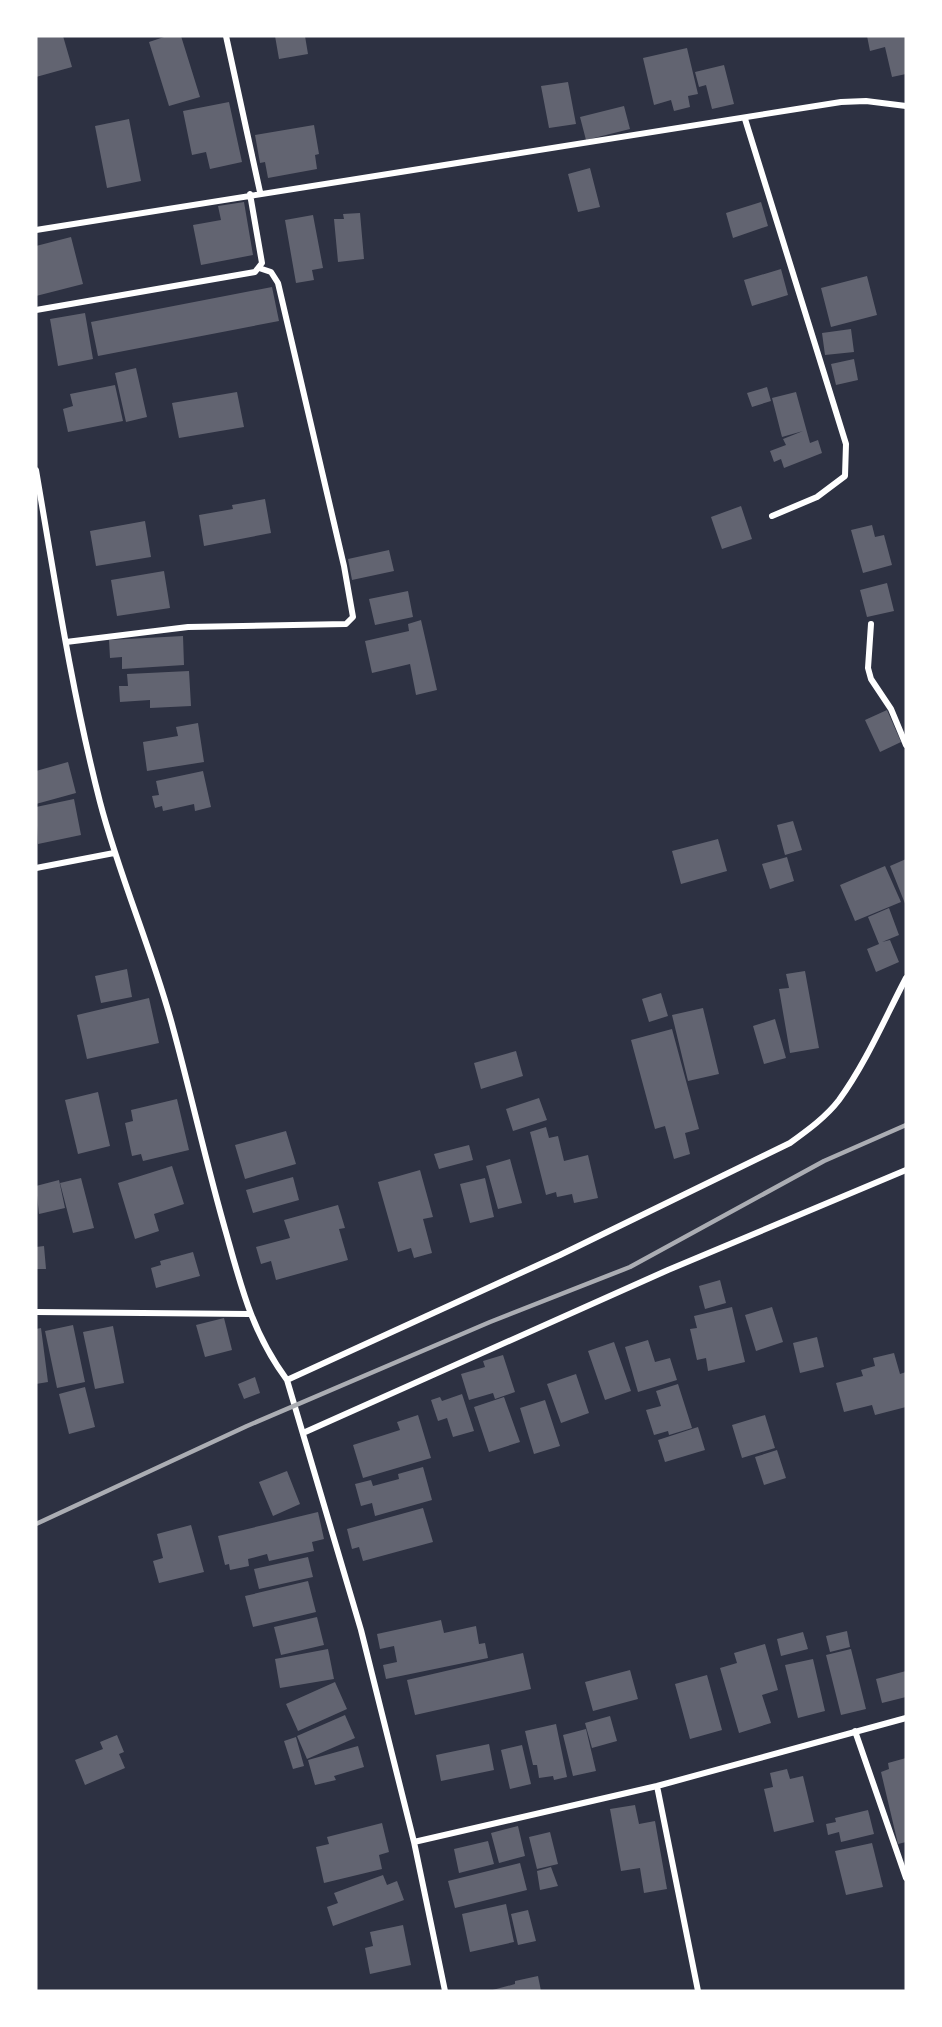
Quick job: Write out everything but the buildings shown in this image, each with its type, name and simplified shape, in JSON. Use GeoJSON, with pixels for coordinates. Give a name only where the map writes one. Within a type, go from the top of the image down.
{"type":"FeatureCollection","features":[{"type":"Feature","properties":{"kind":"street"},"geometry":{"type":"LineString","coordinates":[[226,36],[260,192]]}},
{"type":"Feature","properties":{"kind":"street"},"geometry":{"type":"LineString","coordinates":[[36,230],[260,192],[745,119],[841,102],[888,102],[906,106]]}},
{"type":"Feature","properties":{"kind":"street"},"geometry":{"type":"LineString","coordinates":[[745,119],[846,444],[845,476],[817,497],[772,516]]}},
{"type":"Feature","properties":{"kind":"street"},"geometry":{"type":"LineString","coordinates":[[36,310],[255,272],[262,263],[250,194]]}},
{"type":"Feature","properties":{"kind":"street"},"geometry":{"type":"LineString","coordinates":[[66,642],[188,627],[346,624],[353,617],[344,566],[278,283],[271,272],[259,268]]}},
{"type":"Feature","properties":{"kind":"street"},"geometry":{"type":"LineString","coordinates":[[36,470],[66,642],[90,758],[114,853],[162,986],[213,1188],[249,1314],[267,1352],[287,1380],[361,1630],[414,1842],[445,1991]]}},
{"type":"Feature","properties":{"kind":"street"},"geometry":{"type":"LineString","coordinates":[[871,624],[868,668],[871,679],[891,710],[906,745]]}},
{"type":"Feature","properties":{"kind":"street"},"geometry":{"type":"LineString","coordinates":[[36,868],[114,853]]}},
{"type":"Feature","properties":{"kind":"street"},"geometry":{"type":"LineString","coordinates":[[287,1380],[560,1255],[790,1143],[816,1124],[838,1101],[853,1078],[906,978]]}},
{"type":"Feature","properties":{"kind":"street"},"geometry":{"type":"LineString","coordinates":[[303,1434],[668,1270],[906,1170]]}},
{"type":"Feature","properties":{"kind":"street"},"geometry":{"type":"LineString","coordinates":[[36,1312],[249,1314]]}},
{"type":"Feature","properties":{"kind":"street"},"geometry":{"type":"LineString","coordinates":[[414,1842],[657,1786],[906,1718]]}},
{"type":"Feature","properties":{"kind":"street"},"geometry":{"type":"LineString","coordinates":[[855,1731],[906,1878]]}},
{"type":"Feature","properties":{"kind":"street"},"geometry":{"type":"LineString","coordinates":[[657,1786],[699,1991]]}},
{"type":"Feature","properties":{"kind":"railway"},"geometry":{"type":"LineString","coordinates":[[36,1524],[247,1426],[490,1322],[630,1267],[824,1161],[906,1125]]}}]}
